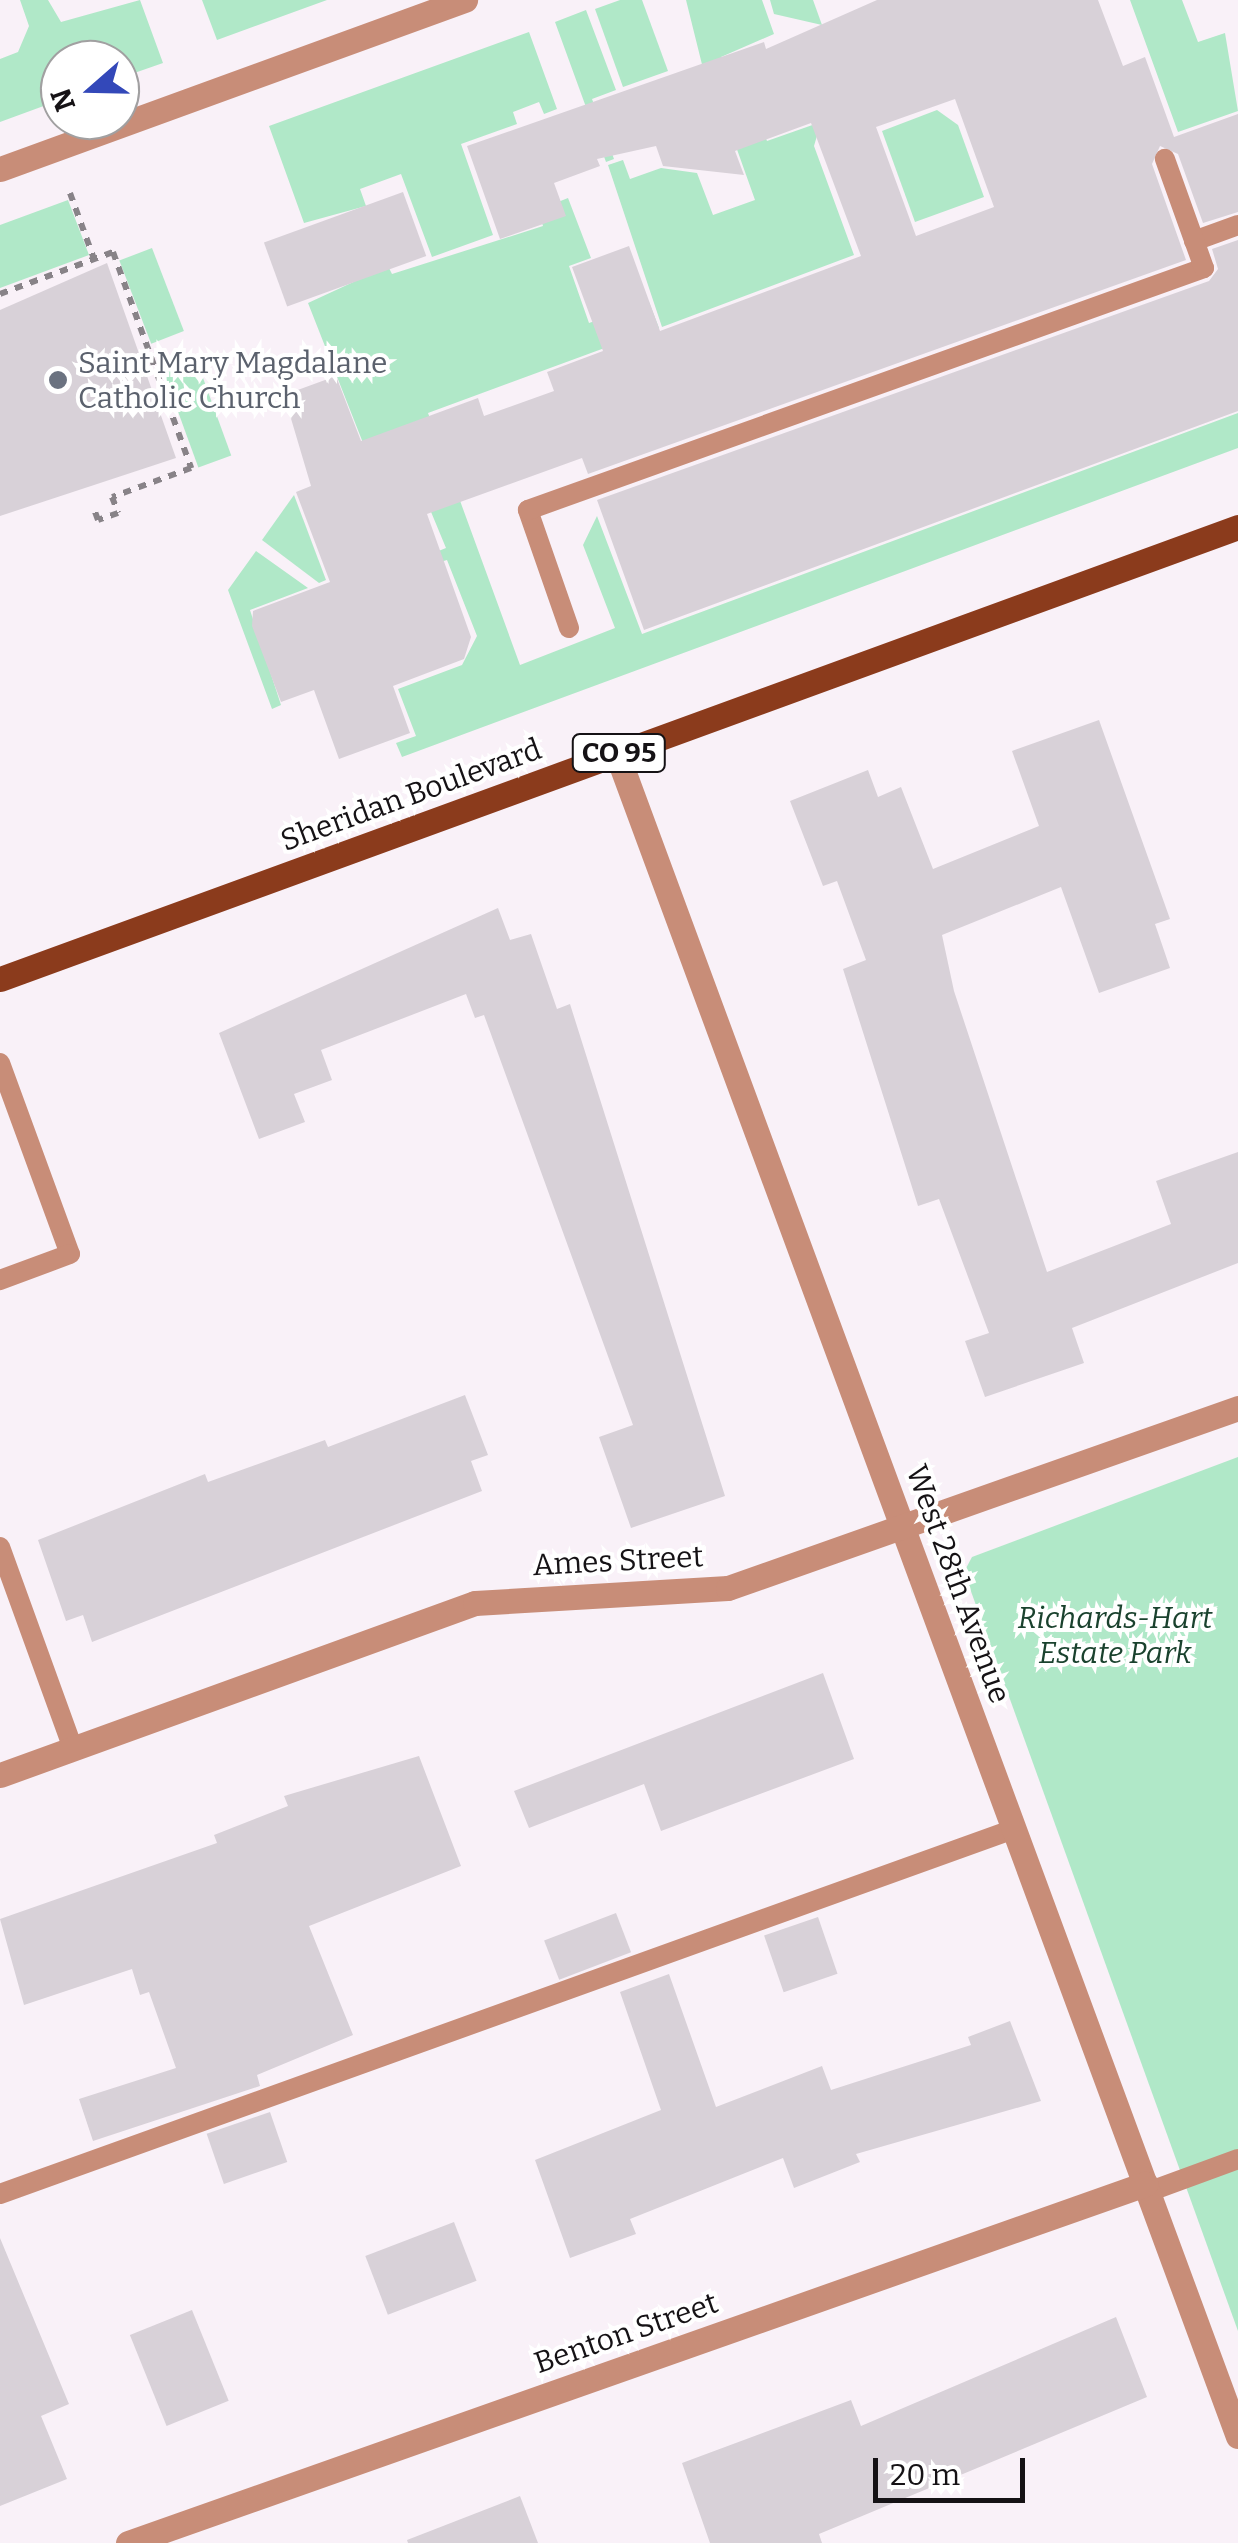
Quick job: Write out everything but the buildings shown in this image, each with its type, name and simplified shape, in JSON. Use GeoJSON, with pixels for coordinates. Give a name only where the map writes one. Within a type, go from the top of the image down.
{"type":"FeatureCollection","features":[{"type":"Feature","properties":{"kind":"main road","name":"Sheridan Boulevard"},"geometry":{"type":"LineString","coordinates":[[0,979],[1238,527]]}},
{"type":"Feature","properties":{"kind":"street"},"geometry":{"type":"LineString","coordinates":[[0,170],[465,0]]}},
{"type":"Feature","properties":{"kind":"street","name":"West 28th Avenue"},"geometry":{"type":"LineString","coordinates":[[617,754],[1238,2436]]}},
{"type":"Feature","properties":{"kind":"street","name":"Ames Street"},"geometry":{"type":"LineString","coordinates":[[0,1775],[474,1602],[728,1588],[904,1530],[1238,1408]]}},
{"type":"Feature","properties":{"kind":"street","name":"Benton Street"},"geometry":{"type":"LineString","coordinates":[[128,2543],[1146,2188]]}},
{"type":"Feature","properties":{"kind":"lane"},"geometry":{"type":"LineString","coordinates":[[569,628],[528,510],[1204,268],[1165,159]]}},
{"type":"Feature","properties":{"kind":"lane"},"geometry":{"type":"LineString","coordinates":[[1194,241],[1238,225]]}},
{"type":"Feature","properties":{"kind":"lane"},"geometry":{"type":"LineString","coordinates":[[0,1062],[70,1254],[0,1280]]}},
{"type":"Feature","properties":{"kind":"lane"},"geometry":{"type":"LineString","coordinates":[[0,1547],[72,1749]]}},
{"type":"Feature","properties":{"kind":"lane"},"geometry":{"type":"LineString","coordinates":[[0,2194],[1014,1829]]}},
{"type":"Feature","properties":{"kind":"lane"},"geometry":{"type":"LineString","coordinates":[[1146,2188],[1238,2159]]}},
{"type":"Feature","properties":{"kind":"path"},"geometry":{"type":"LineString","coordinates":[[70,192],[94,258]]}},
{"type":"Feature","properties":{"kind":"path"},"geometry":{"type":"LineString","coordinates":[[0,294],[113,252],[190,468],[112,497],[118,513],[98,520],[94,509]]}},
{"type":"Feature","properties":{"kind":"green space"},"geometry":{"type":"Polygon","coordinates":[[[20,0],[48,0],[61,22],[140,0],[163,63],[140,71],[140,40],[40,40],[40,107],[0,122],[0,59],[18,52],[29,26],[20,0]]]}},
{"type":"Feature","properties":{"kind":"green space"},"geometry":{"type":"Polygon","coordinates":[[[202,0],[327,0],[217,40],[202,0]]]}},
{"type":"Feature","properties":{"kind":"green space"},"geometry":{"type":"Polygon","coordinates":[[[620,0],[642,0],[668,71],[623,87],[595,9],[620,0]]]}},
{"type":"Feature","properties":{"kind":"green space"},"geometry":{"type":"Polygon","coordinates":[[[686,0],[762,0],[774,34],[721,57],[746,125],[759,121],[767,141],[821,122],[814,146],[854,255],[662,327],[608,165],[623,160],[630,179],[661,168],[697,173],[713,215],[755,200],[734,141],[722,145],[686,0]]]}},
{"type":"Feature","properties":{"kind":"green space"},"geometry":{"type":"Polygon","coordinates":[[[770,0],[813,0],[822,25],[774,14],[770,0]]]}},
{"type":"Feature","properties":{"kind":"green space"},"geometry":{"type":"Polygon","coordinates":[[[1130,0],[1182,0],[1198,42],[1225,33],[1238,111],[1178,132],[1130,0]]]}},
{"type":"Feature","properties":{"kind":"green space"},"geometry":{"type":"Polygon","coordinates":[[[586,10],[616,90],[592,99],[614,159],[606,162],[555,22],[586,10]]]}},
{"type":"Feature","properties":{"kind":"green space"},"geometry":{"type":"Polygon","coordinates":[[[529,32],[557,109],[544,114],[539,102],[513,112],[517,124],[461,144],[493,235],[432,257],[401,174],[360,189],[366,206],[304,223],[269,126],[529,32]]]}},
{"type":"Feature","properties":{"kind":"green space"},"geometry":{"type":"Polygon","coordinates":[[[937,110],[958,125],[984,197],[915,222],[882,131],[937,110]]]}},
{"type":"Feature","properties":{"kind":"green space"},"geometry":{"type":"Polygon","coordinates":[[[568,198],[591,258],[569,266],[589,323],[649,302],[659,328],[428,413],[520,665],[615,628],[583,545],[597,516],[642,634],[1238,413],[1238,448],[402,757],[396,743],[416,736],[398,689],[462,665],[477,636],[447,560],[430,565],[426,556],[446,548],[429,507],[378,481],[308,303],[388,266],[392,274],[543,226],[538,210],[568,198]]]}},
{"type":"Feature","properties":{"kind":"green space"},"geometry":{"type":"Polygon","coordinates":[[[68,200],[89,255],[0,288],[0,225],[68,200]]]}},
{"type":"Feature","properties":{"kind":"green space"},"geometry":{"type":"Polygon","coordinates":[[[152,248],[184,331],[151,344],[119,261],[152,248]]]}},
{"type":"Feature","properties":{"kind":"green space"},"geometry":{"type":"Polygon","coordinates":[[[195,356],[231,456],[198,468],[162,368],[195,356]]]}},
{"type":"Feature","properties":{"kind":"green space"},"geometry":{"type":"Polygon","coordinates":[[[294,495],[326,580],[319,583],[262,540],[294,495]]]}},
{"type":"Feature","properties":{"kind":"green space"},"geometry":{"type":"Polygon","coordinates":[[[256,551],[308,588],[250,610],[281,705],[272,709],[228,590],[256,551]]]}},
{"type":"Feature","properties":{"kind":"green space","name":"Richards-Hart Estate Park"},"geometry":{"type":"Polygon","coordinates":[[[1238,1457],[1238,2331],[964,1572],[972,1557],[1238,1457]]]}},
{"type":"Feature","properties":{"kind":"place","name":"Saint Mary Magdalane Catholic Church"},"geometry":{"type":"Point","coordinates":[58,380]}}]}
